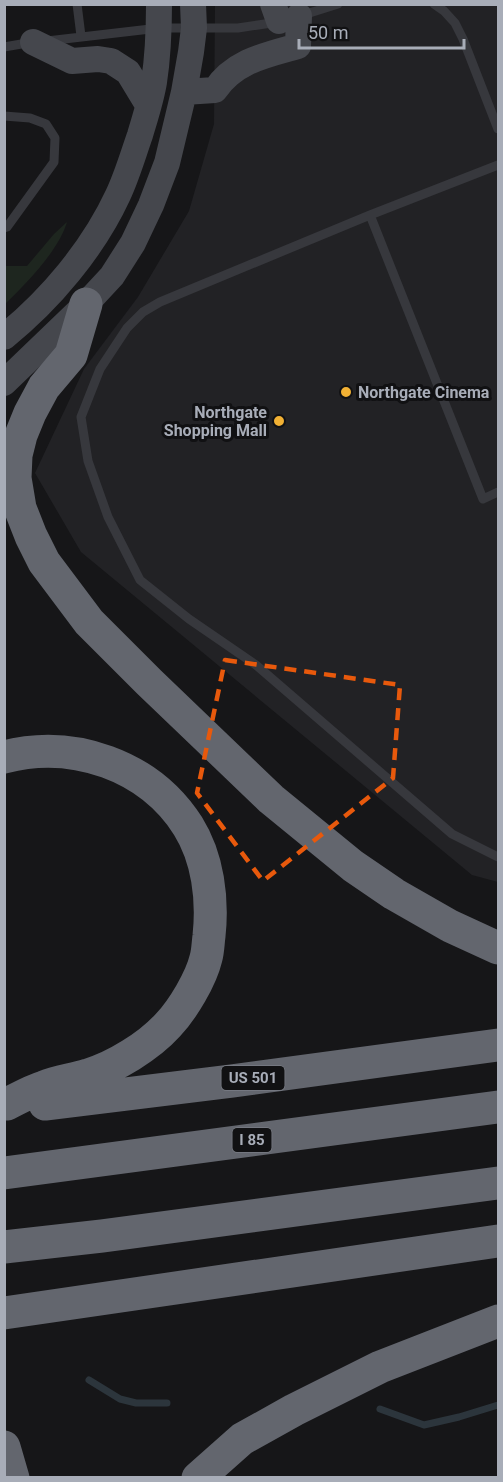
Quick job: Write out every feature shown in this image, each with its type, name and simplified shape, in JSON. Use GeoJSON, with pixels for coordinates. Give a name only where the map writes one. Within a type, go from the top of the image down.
{"type":"FeatureCollection","features":[{"type":"Feature","properties":{"kind":"highway"},"geometry":{"type":"LineString","coordinates":[[86,304],[70,356],[44,387],[21,435],[16,456],[15,478],[20,508],[44,562],[89,622],[271,799],[352,866],[394,894],[450,926],[498,948]]}},
{"type":"Feature","properties":{"kind":"highway"},"geometry":{"type":"LineString","coordinates":[[4,757],[45,750],[65,752],[113,763],[142,779],[168,801],[188,826],[202,856],[209,892],[210,921],[206,958],[192,991],[180,1011],[167,1026],[122,1061],[89,1075],[44,1087],[6,1104]]}},
{"type":"Feature","properties":{"kind":"highway","name":"US 501"},"geometry":{"type":"LineString","coordinates":[[6,1104],[57,1103],[498,1045]]}},
{"type":"Feature","properties":{"kind":"highway","name":"I 85"},"geometry":{"type":"LineString","coordinates":[[4,1173],[498,1107]]}},
{"type":"Feature","properties":{"kind":"highway"},"geometry":{"type":"LineString","coordinates":[[4,1247],[498,1183]]}},
{"type":"Feature","properties":{"kind":"highway"},"geometry":{"type":"LineString","coordinates":[[4,1313],[498,1241]]}},
{"type":"Feature","properties":{"kind":"highway"},"geometry":{"type":"LineString","coordinates":[[198,1478],[242,1439],[294,1410],[380,1367],[498,1321]]}},
{"type":"Feature","properties":{"kind":"highway"},"geometry":{"type":"LineString","coordinates":[[4,1447],[13,1478]]}},
{"type":"Feature","properties":{"kind":"main road"},"geometry":{"type":"LineString","coordinates":[[184,92],[215,90],[230,72],[248,62],[298,46],[284,14]]}},
{"type":"Feature","properties":{"kind":"main road"},"geometry":{"type":"LineString","coordinates":[[4,338],[22,323],[83,255],[118,195],[154,84],[159,16]]}},
{"type":"Feature","properties":{"kind":"main road"},"geometry":{"type":"LineString","coordinates":[[4,383],[112,276],[133,243],[167,163],[184,92],[194,16]]}},
{"type":"Feature","properties":{"kind":"main road"},"geometry":{"type":"LineString","coordinates":[[33,42],[72,60],[111,61],[128,72],[148,105]]}},
{"type":"Feature","properties":{"kind":"lane"},"geometry":{"type":"LineString","coordinates":[[77,4],[81,36]]}},
{"type":"Feature","properties":{"kind":"lane"},"geometry":{"type":"LineString","coordinates":[[4,47],[81,36],[159,16],[194,16],[238,28],[284,14],[338,4]]}},
{"type":"Feature","properties":{"kind":"lane"},"geometry":{"type":"LineString","coordinates":[[434,4],[455,23],[498,129]]}},
{"type":"Feature","properties":{"kind":"lane"},"geometry":{"type":"LineString","coordinates":[[4,116],[30,118],[46,124],[55,138],[54,162],[4,228]]}},
{"type":"Feature","properties":{"kind":"lane"},"geometry":{"type":"LineString","coordinates":[[498,165],[370,215],[160,302],[143,312],[127,328],[100,369],[81,417],[88,461],[108,517],[140,580],[189,619],[256,665],[452,834],[498,857]]}},
{"type":"Feature","properties":{"kind":"lane"},"geometry":{"type":"LineString","coordinates":[[370,215],[483,499],[498,492]]}},
{"type":"Feature","properties":{"kind":"highlighted area"},"geometry":{"type":"Polygon","coordinates":[[[225,660],[400,685],[393,778],[263,881],[197,793],[225,660]]]}},
{"type":"Feature","properties":{"kind":"shaded area","name":"Northgate Shopping Mall"},"geometry":{"type":"Polygon","coordinates":[[[215,5],[498,5],[498,882],[472,875],[81,552],[35,473],[84,369],[138,297],[189,211],[214,124],[215,5]]]}},
{"type":"Feature","properties":{"kind":"shaded area"},"geometry":{"type":"Polygon","coordinates":[[[67,222],[49,255],[32,277],[5,304],[5,266],[27,266],[67,222]]]}},
{"type":"Feature","properties":{"kind":"waterway"},"geometry":{"type":"LineString","coordinates":[[89,1380],[120,1399],[136,1403],[167,1403]]}},
{"type":"Feature","properties":{"kind":"waterway"},"geometry":{"type":"LineString","coordinates":[[380,1409],[424,1425],[498,1405]]}},
{"type":"Feature","properties":{"kind":"place","name":"Northgate Cinema"},"geometry":{"type":"Point","coordinates":[346,392]}},
{"type":"Feature","properties":{"kind":"place","name":"Northgate Shopping Mall"},"geometry":{"type":"Point","coordinates":[279,421]}}]}
